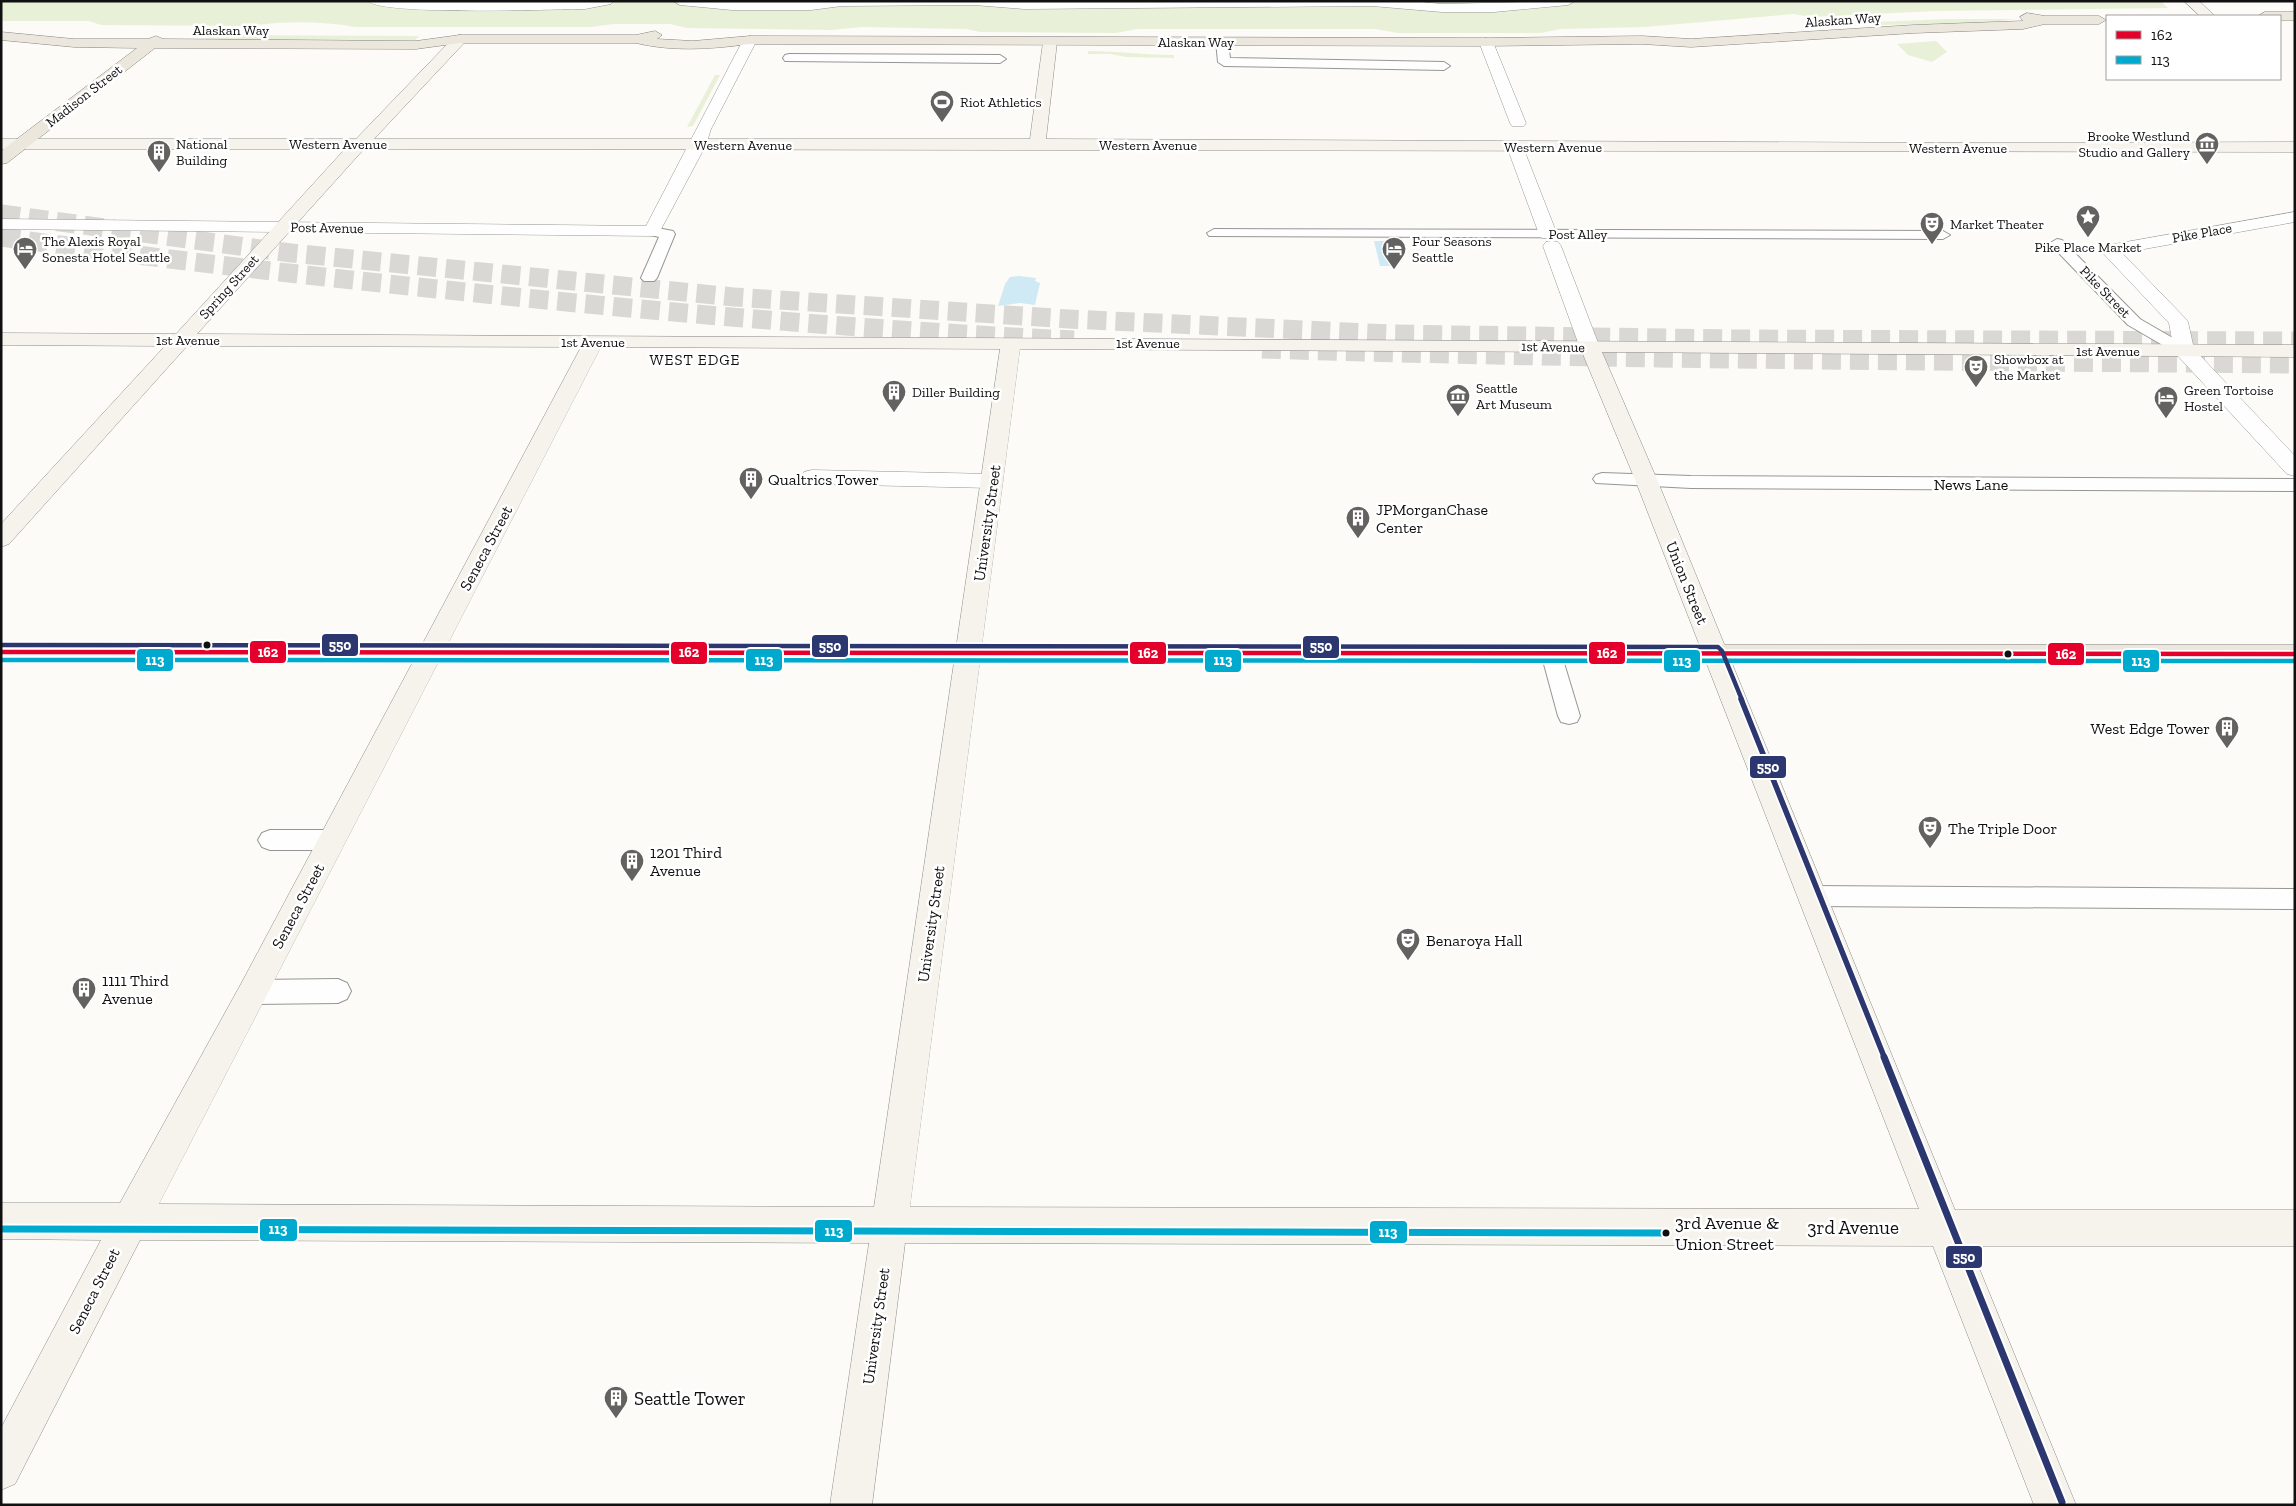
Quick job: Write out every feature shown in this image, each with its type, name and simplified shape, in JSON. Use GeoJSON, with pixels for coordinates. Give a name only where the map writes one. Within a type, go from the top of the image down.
{"type":"FeatureCollection","features":[{"type":"Feature","properties":{"kind":"main road"},"geometry":{"type":"LineString","coordinates":[[2191,1],[2207,15]]}},
{"type":"Feature","properties":{"kind":"main road","name":"Alaskan Way"},"geometry":{"type":"LineString","coordinates":[[1866,18],[2012,15],[2045,20],[2099,20]]}},
{"type":"Feature","properties":{"kind":"main road"},"geometry":{"type":"LineString","coordinates":[[2281,16],[2295,16]]}},
{"type":"Feature","properties":{"kind":"main road","name":"Alaskan Way"},"geometry":{"type":"LineString","coordinates":[[1,36],[65,43],[152,44],[416,45],[460,39],[636,39],[658,45],[700,46],[750,40],[1486,42],[1642,40],[1691,43],[1914,29],[2023,25],[2045,20]]}},
{"type":"Feature","properties":{"kind":"main road","name":"Alaskan Way"},"geometry":{"type":"LineString","coordinates":[[1642,40],[1679,34],[1813,21]]}},
{"type":"Feature","properties":{"kind":"main road","name":"Alaskan Way"},"geometry":{"type":"LineString","coordinates":[[1,36],[84,30],[431,31],[460,39]]}},
{"type":"Feature","properties":{"kind":"main road","name":"Madison Street"},"geometry":{"type":"LineString","coordinates":[[1,160],[152,44],[166,30]]}},
{"type":"Feature","properties":{"kind":"main road","name":"Spring Street"},"geometry":{"type":"LineString","coordinates":[[1,539],[359,143],[376,128],[460,39]]}},
{"type":"Feature","properties":{"kind":"main road"},"geometry":{"type":"LineString","coordinates":[[1037,144],[1050,42]]}},
{"type":"Feature","properties":{"kind":"main road","name":"Western Avenue"},"geometry":{"type":"LineString","coordinates":[[1,144],[2295,147]]}},
{"type":"Feature","properties":{"kind":"main road","name":"1st Avenue"},"geometry":{"type":"LineString","coordinates":[[1,339],[2295,351]]}},
{"type":"Feature","properties":{"kind":"main road","name":"Seneca Street"},"geometry":{"type":"LineString","coordinates":[[1,1470],[130,1221],[253,992],[594,342]]}},
{"type":"Feature","properties":{"kind":"main road","name":"University Street"},"geometry":{"type":"LineString","coordinates":[[851,1505],[1010,344]]}},
{"type":"Feature","properties":{"kind":"main road","name":"Union Street"},"geometry":{"type":"LineString","coordinates":[[1590,348],[1647,482],[2055,1505]]}},
{"type":"Feature","properties":{"kind":"main road"},"geometry":{"type":"LineString","coordinates":[[1,652],[2295,654]]}},
{"type":"Feature","properties":{"kind":"main road","name":"3rd Avenue"},"geometry":{"type":"LineString","coordinates":[[1,1221],[2295,1228]]}},
{"type":"Feature","properties":{"kind":"street"},"geometry":{"type":"LineString","coordinates":[[375,1],[420,6],[585,5],[606,1]]}},
{"type":"Feature","properties":{"kind":"street"},"geometry":{"type":"LineString","coordinates":[[680,1],[732,6],[811,6],[842,2],[953,1],[1024,5],[1372,2],[1442,8],[1494,8],[1568,1]]}},
{"type":"Feature","properties":{"kind":"street"},"geometry":{"type":"LineString","coordinates":[[652,231],[698,145],[703,129],[750,40]]}},
{"type":"Feature","properties":{"kind":"street"},"geometry":{"type":"LineString","coordinates":[[1486,42],[1518,122]]}},
{"type":"Feature","properties":{"kind":"street","name":"Union Street"},"geometry":{"type":"LineString","coordinates":[[1515,147],[1590,348]]}},
{"type":"Feature","properties":{"kind":"street","name":"Pike Place"},"geometry":{"type":"LineString","coordinates":[[2109,250],[2295,217]]}},
{"type":"Feature","properties":{"kind":"street","name":"Post Avenue"},"geometry":{"type":"LineString","coordinates":[[1,224],[652,231]]}},
{"type":"Feature","properties":{"kind":"street","name":"Pike Street"},"geometry":{"type":"LineString","coordinates":[[2109,250],[2178,322],[2184,351],[2295,469]]}},
{"type":"Feature","properties":{"kind":"street"},"geometry":{"type":"LineString","coordinates":[[812,477],[992,481]]}},
{"type":"Feature","properties":{"kind":"lane"},"geometry":{"type":"LineString","coordinates":[[904,58],[910,41]]}},
{"type":"Feature","properties":{"kind":"lane"},"geometry":{"type":"LineString","coordinates":[[962,59],[966,42]]}},
{"type":"Feature","properties":{"kind":"lane"},"geometry":{"type":"LineString","coordinates":[[1222,42],[1224,62],[1444,66]]}},
{"type":"Feature","properties":{"kind":"lane"},"geometry":{"type":"LineString","coordinates":[[1314,42],[1319,65]]}},
{"type":"Feature","properties":{"kind":"lane"},"geometry":{"type":"LineString","coordinates":[[1377,42],[1383,65]]}},
{"type":"Feature","properties":{"kind":"lane"},"geometry":{"type":"LineString","coordinates":[[789,58],[1000,59]]}},
{"type":"Feature","properties":{"kind":"lane"},"geometry":{"type":"LineString","coordinates":[[649,278],[668,234],[652,231]]}},
{"type":"Feature","properties":{"kind":"lane","name":"Post Alley"},"geometry":{"type":"LineString","coordinates":[[1214,233],[1550,240],[1943,235]]}},
{"type":"Feature","properties":{"kind":"lane","name":"Pike Street"},"geometry":{"type":"LineString","coordinates":[[2057,242],[2134,322],[2184,351]]}},
{"type":"Feature","properties":{"kind":"lane","name":"News Lane"},"geometry":{"type":"LineString","coordinates":[[1602,479],[1647,482],[2295,485]]}},
{"type":"Feature","properties":{"kind":"lane"},"geometry":{"type":"LineString","coordinates":[[1551,654],[1569,716]]}},
{"type":"Feature","properties":{"kind":"lane"},"geometry":{"type":"LineString","coordinates":[[270,840],[333,840]]}},
{"type":"Feature","properties":{"kind":"lane"},"geometry":{"type":"LineString","coordinates":[[1812,896],[2295,899]]}},
{"type":"Feature","properties":{"kind":"lane"},"geometry":{"type":"LineString","coordinates":[[253,992],[338,991]]}},
{"type":"Feature","properties":{"kind":"green space"},"geometry":{"type":"Polygon","coordinates":[[[1,1],[2161,1],[2168,8],[1935,11],[1810,17],[1794,14],[1645,27],[1561,29],[1541,33],[1398,33],[1375,29],[1138,29],[1116,33],[980,32],[966,29],[861,27],[831,30],[687,28],[670,24],[614,24],[591,27],[355,27],[303,22],[251,26],[101,25],[89,21],[1,21],[1,1]]]}},
{"type":"Feature","properties":{"kind":"green space"},"geometry":{"type":"Polygon","coordinates":[[[2016,19],[1983,23],[1880,25],[1876,22],[2016,19]]]}},
{"type":"Feature","properties":{"kind":"green space"},"geometry":{"type":"Polygon","coordinates":[[[211,35],[419,36],[415,40],[205,39],[211,35]]]}},
{"type":"Feature","properties":{"kind":"green space"},"geometry":{"type":"Polygon","coordinates":[[[1936,41],[1947,52],[1932,62],[1908,55],[1897,44],[1936,41]]]}},
{"type":"Feature","properties":{"kind":"green space"},"geometry":{"type":"Polygon","coordinates":[[[1088,51],[1174,55],[1174,58],[1088,54],[1088,51]]]}},
{"type":"Feature","properties":{"kind":"green space"},"geometry":{"type":"Polygon","coordinates":[[[715,75],[720,75],[693,126],[687,127],[715,75]]]}},
{"type":"Feature","properties":{"kind":"water"},"geometry":{"type":"Polygon","coordinates":[[[1374,241],[1390,241],[1394,266],[1380,266],[1374,241]]]}},
{"type":"Feature","properties":{"kind":"water"},"geometry":{"type":"Polygon","coordinates":[[[1010,277],[1036,278],[1035,281],[1040,283],[1035,305],[1020,303],[998,306],[1005,284],[1010,277]]]}},
{"type":"Feature","properties":{"kind":"tunnel"},"geometry":{"type":"LineString","coordinates":[[1,214],[291,253],[734,297],[1069,319],[1390,334],[1734,339],[2295,341]]}},
{"type":"Feature","properties":{"kind":"tunnel"},"geometry":{"type":"LineString","coordinates":[[1,237],[273,271],[596,305],[835,325],[1074,340]]}},
{"type":"Feature","properties":{"kind":"tunnel"},"geometry":{"type":"LineString","coordinates":[[1262,349],[1649,358],[2295,364]]}},
{"type":"Feature","properties":{"kind":"transit line","name":"550"},"geometry":{"type":"LineString","coordinates":[[1,645],[1718,647],[1722,651],[2062,1502]]}},
{"type":"Feature","properties":{"kind":"transit line","name":"162"},"geometry":{"type":"LineString","coordinates":[[1,652],[2295,654]]}},
{"type":"Feature","properties":{"kind":"transit line","name":"113"},"geometry":{"type":"LineString","coordinates":[[1,660],[2295,661]]}},
{"type":"Feature","properties":{"kind":"transit line","name":"113"},"geometry":{"type":"LineString","coordinates":[[1,1229],[1666,1233]]}},
{"type":"Feature","properties":{"kind":"place","name":"Riot Athletics"},"geometry":{"type":"Point","coordinates":[942,123]}},
{"type":"Feature","properties":{"kind":"place","name":"Brooke Westlund Studio and Gallery"},"geometry":{"type":"Point","coordinates":[2207,165]}},
{"type":"Feature","properties":{"kind":"place","name":"National Building"},"geometry":{"type":"Point","coordinates":[159,173]}},
{"type":"Feature","properties":{"kind":"place","name":"Pike Place Market"},"geometry":{"type":"Point","coordinates":[2088,238]}},
{"type":"Feature","properties":{"kind":"place","name":"Market Theater"},"geometry":{"type":"Point","coordinates":[1932,245]}},
{"type":"Feature","properties":{"kind":"place","name":"The Alexis Royal Sonesta Hotel Seattle"},"geometry":{"type":"Point","coordinates":[25,270]}},
{"type":"Feature","properties":{"kind":"place","name":"Four Seasons Seattle"},"geometry":{"type":"Point","coordinates":[1394,270]}},
{"type":"Feature","properties":{"kind":"place","name":"Showbox at the Market"},"geometry":{"type":"Point","coordinates":[1976,388]}},
{"type":"Feature","properties":{"kind":"place","name":"Diller Building"},"geometry":{"type":"Point","coordinates":[894,413]}},
{"type":"Feature","properties":{"kind":"place","name":"Seattle Art Museum"},"geometry":{"type":"Point","coordinates":[1458,417]}},
{"type":"Feature","properties":{"kind":"place","name":"Green Tortoise Hostel"},"geometry":{"type":"Point","coordinates":[2166,419]}},
{"type":"Feature","properties":{"kind":"place","name":"Qualtrics Tower"},"geometry":{"type":"Point","coordinates":[751,500]}},
{"type":"Feature","properties":{"kind":"place","name":"JPMorganChase Center"},"geometry":{"type":"Point","coordinates":[1358,539]}},
{"type":"Feature","properties":{"kind":"place","name":"West Edge Tower"},"geometry":{"type":"Point","coordinates":[2227,749]}},
{"type":"Feature","properties":{"kind":"place","name":"The Triple Door"},"geometry":{"type":"Point","coordinates":[1930,849]}},
{"type":"Feature","properties":{"kind":"place","name":"1201 Third Avenue"},"geometry":{"type":"Point","coordinates":[632,882]}},
{"type":"Feature","properties":{"kind":"place","name":"Benaroya Hall"},"geometry":{"type":"Point","coordinates":[1408,961]}},
{"type":"Feature","properties":{"kind":"place","name":"1111 Third Avenue"},"geometry":{"type":"Point","coordinates":[84,1010]}},
{"type":"Feature","properties":{"kind":"place","name":"3rd Avenue & Union Street"},"geometry":{"type":"Point","coordinates":[1666,1233]}},
{"type":"Feature","properties":{"kind":"place","name":"Seattle Tower"},"geometry":{"type":"Point","coordinates":[616,1419]}},
{"type":"Feature","properties":{"kind":"district","name":"WEST EDGE"},"geometry":{"type":"Point","coordinates":[695,360]}}]}
